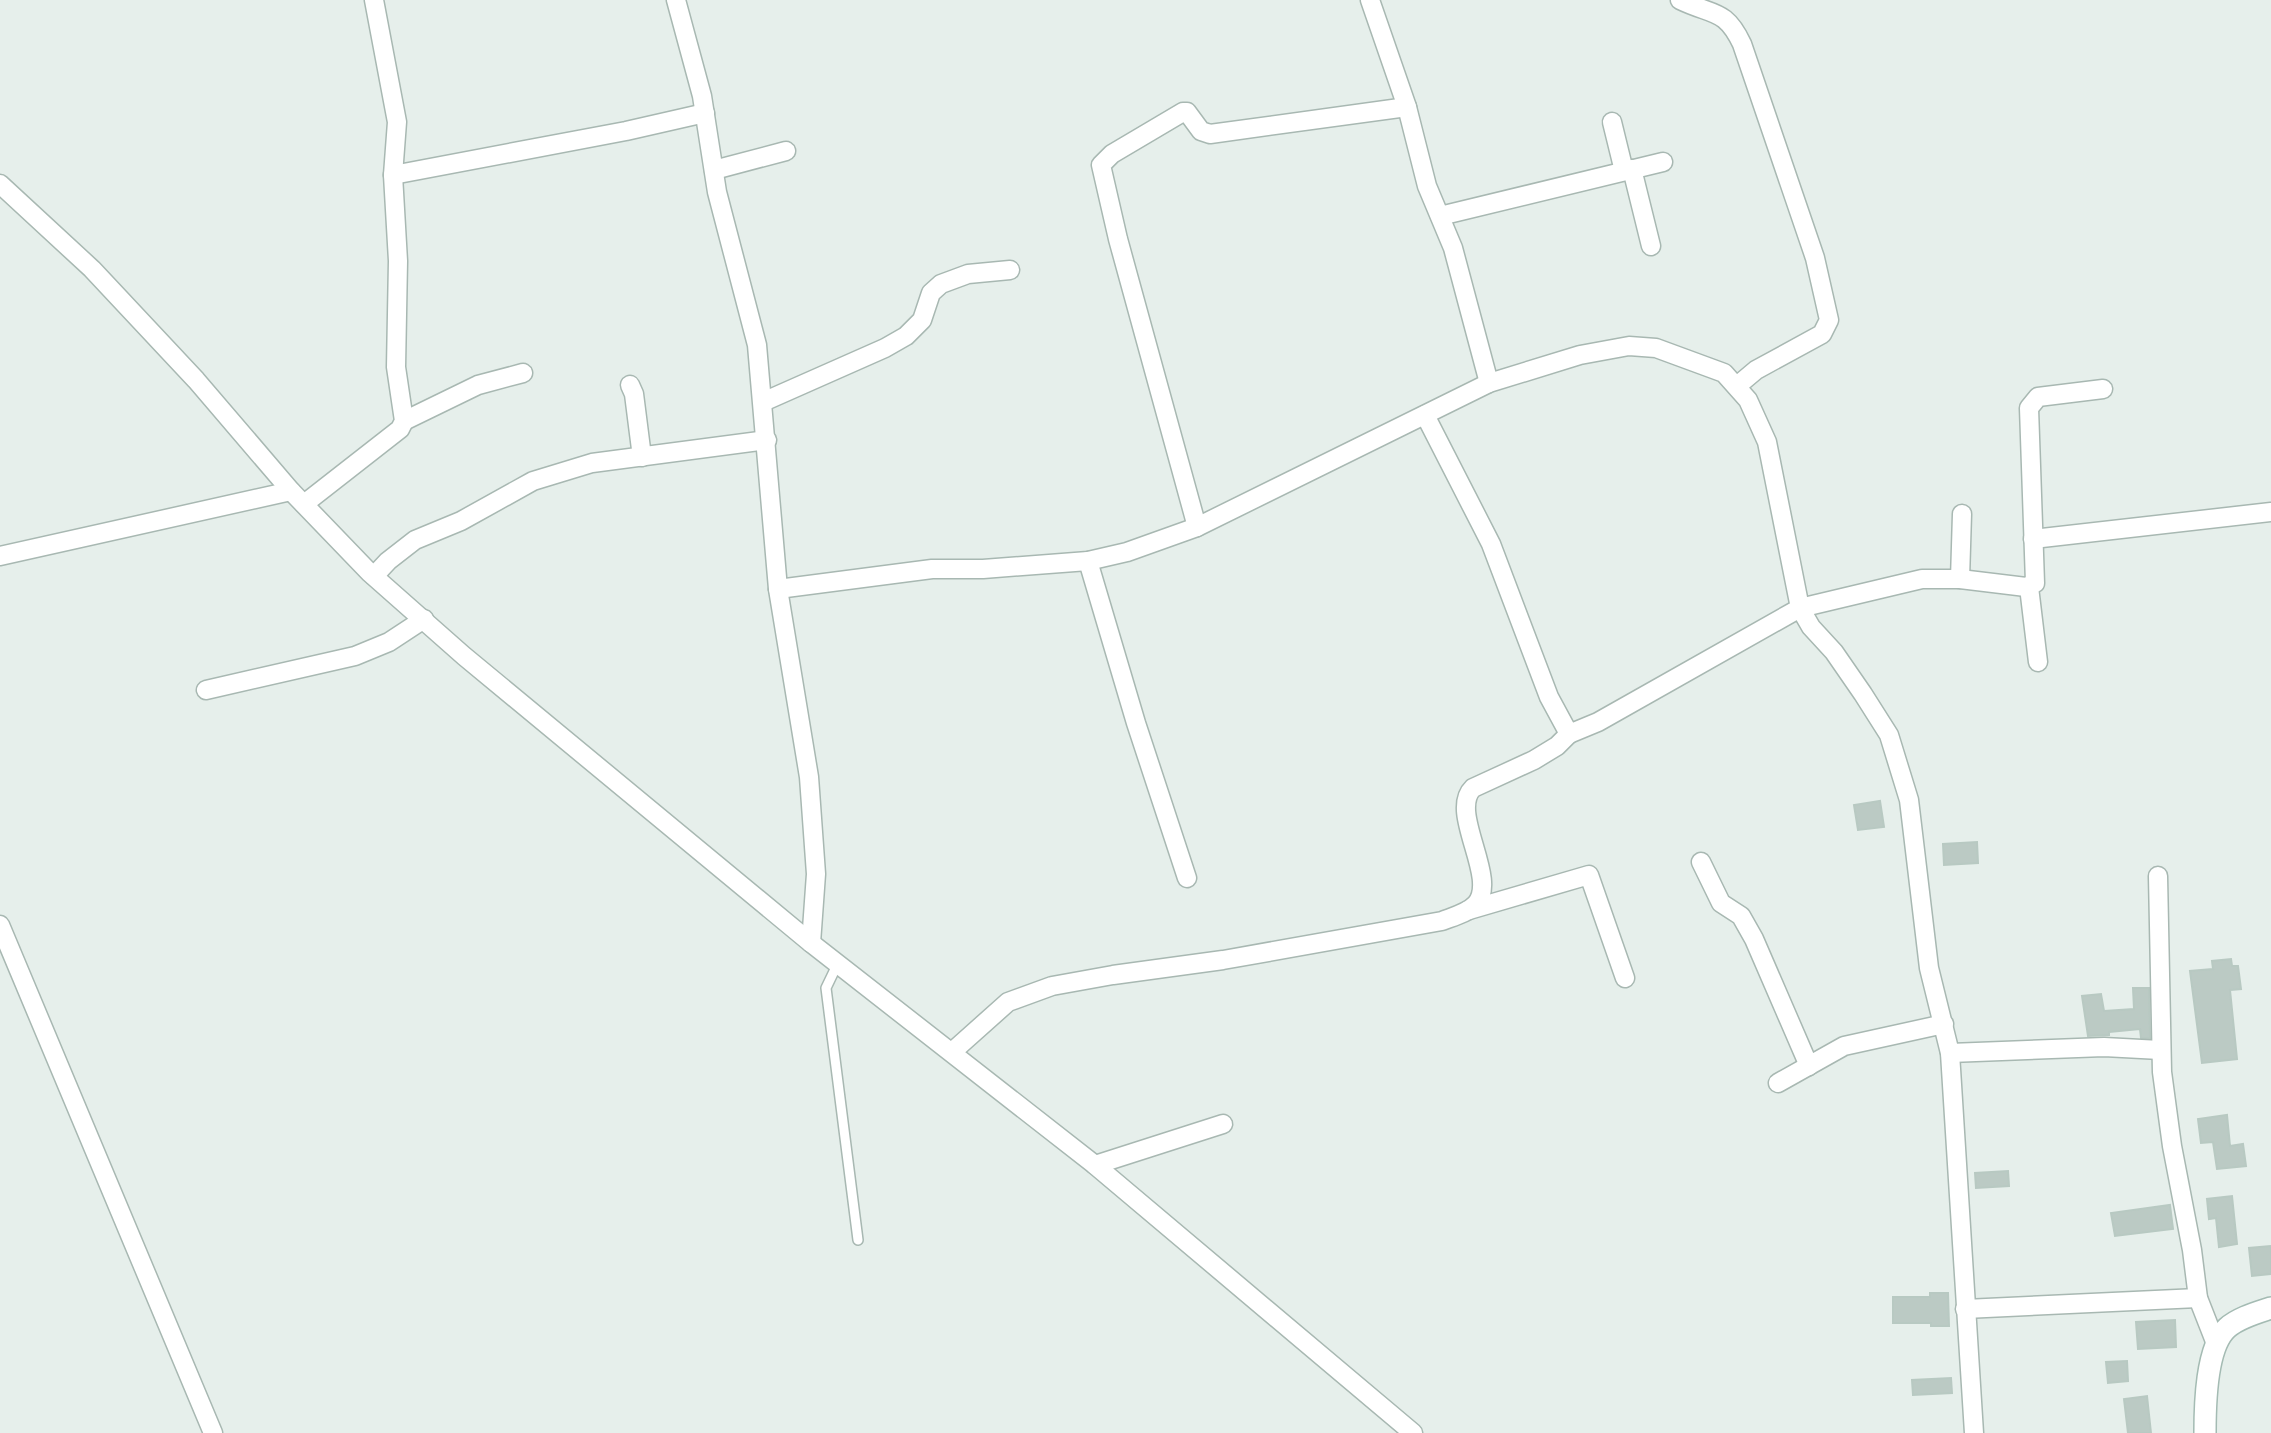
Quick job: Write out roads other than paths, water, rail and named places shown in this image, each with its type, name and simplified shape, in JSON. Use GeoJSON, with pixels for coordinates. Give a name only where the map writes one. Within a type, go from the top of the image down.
{"type":"FeatureCollection","features":[{"type":"Feature","properties":{"kind":"street"},"geometry":{"type":"LineString","coordinates":[[0,556],[298,498],[400,429],[404,421],[396,368],[398,261],[393,175],[397,122],[374,0]]}},
{"type":"Feature","properties":{"kind":"street"},"geometry":{"type":"LineString","coordinates":[[677,0],[705,113],[717,192],[757,345],[778,589],[809,777],[816,874],[811,943]]}},
{"type":"Feature","properties":{"kind":"street"},"geometry":{"type":"LineString","coordinates":[[1370,0],[1407,107],[1427,186],[1453,248],[1489,383]]}},
{"type":"Feature","properties":{"kind":"street"},"geometry":{"type":"LineString","coordinates":[[1680,0],[1723,17],[1733,26],[1742,44],[1815,258],[1829,315],[1828,325],[1822,334],[1756,370],[1737,386]]}},
{"type":"Feature","properties":{"kind":"street"},"geometry":{"type":"LineString","coordinates":[[1197,527],[1118,239],[1101,165],[1112,154],[1182,112],[1191,115],[1201,131],[1210,134],[1407,107]]}},
{"type":"Feature","properties":{"kind":"street"},"geometry":{"type":"LineString","coordinates":[[393,175],[626,131],[705,113]]}},
{"type":"Feature","properties":{"kind":"street"},"geometry":{"type":"LineString","coordinates":[[1612,122],[1651,246]]}},
{"type":"Feature","properties":{"kind":"street"},"geometry":{"type":"LineString","coordinates":[[714,170],[786,151]]}},
{"type":"Feature","properties":{"kind":"street"},"geometry":{"type":"LineString","coordinates":[[1440,216],[1663,162]]}},
{"type":"Feature","properties":{"kind":"street"},"geometry":{"type":"LineString","coordinates":[[0,184],[92,269],[196,380],[298,498],[374,576],[464,656],[811,943],[1095,1165],[1413,1433]]}},
{"type":"Feature","properties":{"kind":"street"},"geometry":{"type":"LineString","coordinates":[[763,402],[906,337],[922,320],[931,293],[941,284],[968,274],[1010,270]]}},
{"type":"Feature","properties":{"kind":"street"},"geometry":{"type":"LineString","coordinates":[[778,589],[932,569],[983,569],[1088,561],[1127,552],[1197,527],[1489,383],[1580,355],[1629,346],[1656,348],[1724,373],[1748,400],[1768,442],[1800,608],[1811,627],[1863,694],[1889,735],[1909,800],[1929,968],[1950,1053],[1973,1433]]}},
{"type":"Feature","properties":{"kind":"street"},"geometry":{"type":"LineString","coordinates":[[404,421],[478,385],[523,373]]}},
{"type":"Feature","properties":{"kind":"street"},"geometry":{"type":"LineString","coordinates":[[630,385],[634,394],[642,457]]}},
{"type":"Feature","properties":{"kind":"street"},"geometry":{"type":"LineString","coordinates":[[1469,910],[1482,895],[1480,866],[1465,800],[1473,788],[1534,760],[1557,746],[1569,734],[1598,722],[1800,608],[1922,579],[1960,579],[2029,587],[2035,583],[2029,408],[2038,397],[2103,389]]}},
{"type":"Feature","properties":{"kind":"street"},"geometry":{"type":"LineString","coordinates":[[1425,415],[1491,544],[1549,697],[1569,734]]}},
{"type":"Feature","properties":{"kind":"street"},"geometry":{"type":"LineString","coordinates":[[374,576],[415,540],[461,522],[533,481],[592,463],[767,440]]}},
{"type":"Feature","properties":{"kind":"street"},"geometry":{"type":"LineString","coordinates":[[2033,539],[2271,512]]}},
{"type":"Feature","properties":{"kind":"street"},"geometry":{"type":"LineString","coordinates":[[1960,579],[1962,514]]}},
{"type":"Feature","properties":{"kind":"street"},"geometry":{"type":"LineString","coordinates":[[1088,561],[1136,723],[1187,878]]}},
{"type":"Feature","properties":{"kind":"street"},"geometry":{"type":"LineString","coordinates":[[2029,587],[2038,662]]}},
{"type":"Feature","properties":{"kind":"street"},"geometry":{"type":"LineString","coordinates":[[206,690],[355,656],[389,642],[424,619]]}},
{"type":"Feature","properties":{"kind":"street"},"geometry":{"type":"LineString","coordinates":[[1701,862],[1721,903],[1741,916],[1754,939],[1809,1066]]}},
{"type":"Feature","properties":{"kind":"street"},"geometry":{"type":"LineString","coordinates":[[952,1052],[1008,1002],[1052,986],[1223,960],[1441,921],[1469,910],[1589,875],[1625,978]]}},
{"type":"Feature","properties":{"kind":"street"},"geometry":{"type":"LineString","coordinates":[[2158,876],[2161,1050],[2172,1146],[2198,1298],[2216,1344]]}},
{"type":"Feature","properties":{"kind":"street"},"geometry":{"type":"LineString","coordinates":[[0,925],[213,1433]]}},
{"type":"Feature","properties":{"kind":"street"},"geometry":{"type":"LineString","coordinates":[[1778,1083],[1844,1046],[1944,1024]]}},
{"type":"Feature","properties":{"kind":"street"},"geometry":{"type":"LineString","coordinates":[[1950,1053],[2104,1047],[2161,1050]]}},
{"type":"Feature","properties":{"kind":"street"},"geometry":{"type":"LineString","coordinates":[[1095,1165],[1223,1124]]}},
{"type":"Feature","properties":{"kind":"street"},"geometry":{"type":"LineString","coordinates":[[1965,1309],[2198,1298]]}},
{"type":"Feature","properties":{"kind":"street"},"geometry":{"type":"LineString","coordinates":[[2205,1433],[2208,1387],[2216,1344],[2227,1328],[2246,1317],[2271,1308]]}},
{"type":"Feature","properties":{"kind":"lane"},"geometry":{"type":"LineString","coordinates":[[838,963],[826,988],[858,1240]]}}]}
